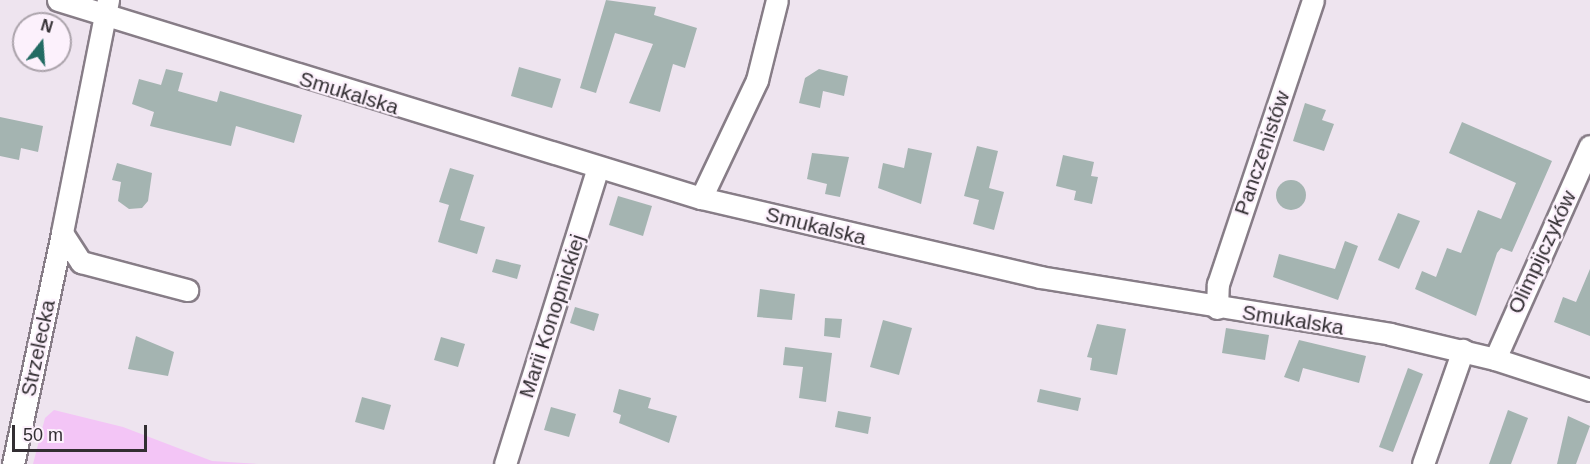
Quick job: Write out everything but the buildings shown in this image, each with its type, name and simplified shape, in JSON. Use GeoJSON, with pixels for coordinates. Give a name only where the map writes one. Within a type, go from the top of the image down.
{"type":"FeatureCollection","features":[{"type":"Feature","properties":{"kind":"street","name":"Smukalska"},"geometry":{"type":"LineString","coordinates":[[58,0],[107,9],[701,198],[938,256],[1217,308],[1463,350],[1590,390]]}},
{"type":"Feature","properties":{"kind":"street"},"geometry":{"type":"LineString","coordinates":[[701,198],[757,80],[777,0]]}},
{"type":"Feature","properties":{"kind":"street","name":"Panczenistów"},"geometry":{"type":"LineString","coordinates":[[1217,308],[1218,284],[1313,0]]}},
{"type":"Feature","properties":{"kind":"street","name":"Strzelecka"},"geometry":{"type":"LineString","coordinates":[[14,464],[107,9]]}},
{"type":"Feature","properties":{"kind":"street","name":"Olimpijczyków"},"geometry":{"type":"LineString","coordinates":[[1496,359],[1590,146]]}},
{"type":"Feature","properties":{"kind":"street","name":"Marii Konopnickiej"},"geometry":{"type":"LineString","coordinates":[[505,464],[598,167]]}},
{"type":"Feature","properties":{"kind":"street"},"geometry":{"type":"LineString","coordinates":[[62,233],[81,262],[187,290]]}},
{"type":"Feature","properties":{"kind":"street"},"geometry":{"type":"LineString","coordinates":[[1423,464],[1463,350]]}},
{"type":"Feature","properties":{"kind":"shaded area"},"geometry":{"type":"Polygon","coordinates":[[[54,410],[123,427],[212,461],[258,464],[33,464],[45,418],[54,410]]]}}]}
